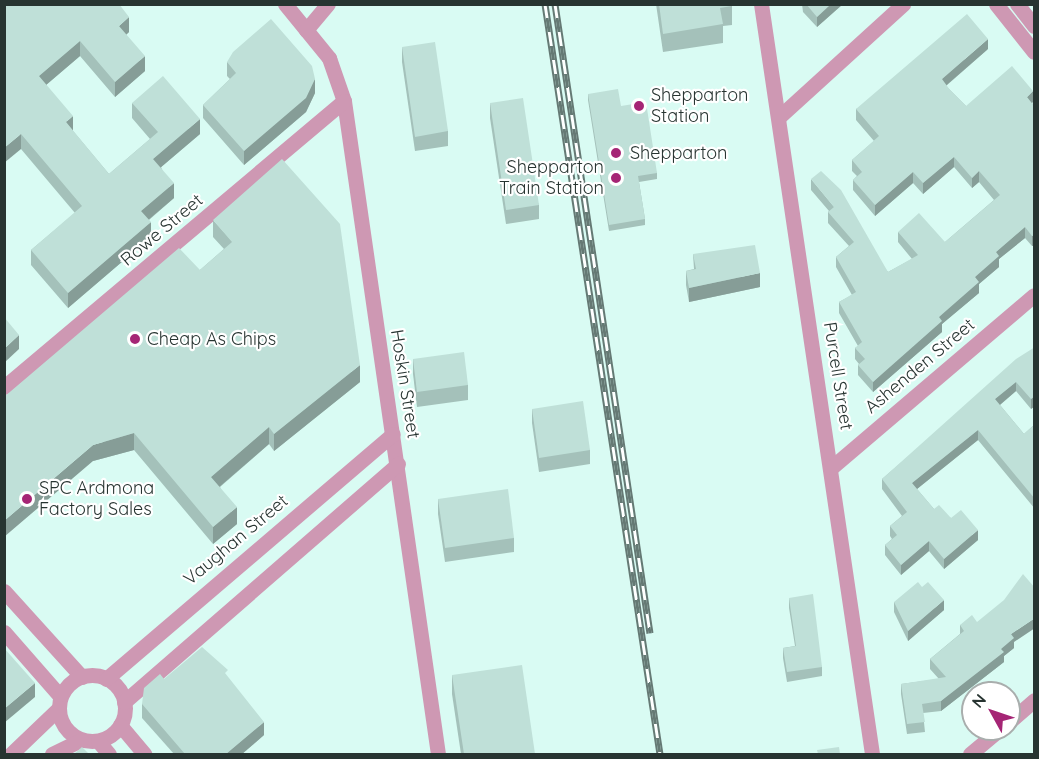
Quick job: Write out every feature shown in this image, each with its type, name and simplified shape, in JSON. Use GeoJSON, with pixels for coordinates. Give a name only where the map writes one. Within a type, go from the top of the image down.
{"type":"FeatureCollection","features":[{"type":"Feature","properties":{"kind":"street"},"geometry":{"type":"LineString","coordinates":[[306,30],[328,4]]}},
{"type":"Feature","properties":{"kind":"street","name":"Purcell Street"},"geometry":{"type":"LineString","coordinates":[[761,4],[872,754]]}},
{"type":"Feature","properties":{"kind":"street"},"geometry":{"type":"LineString","coordinates":[[889,21],[903,4]]}},
{"type":"Feature","properties":{"kind":"street"},"geometry":{"type":"LineString","coordinates":[[779,117],[889,21],[914,4]]}},
{"type":"Feature","properties":{"kind":"street"},"geometry":{"type":"LineString","coordinates":[[996,4],[1032,37]]}},
{"type":"Feature","properties":{"kind":"street"},"geometry":{"type":"LineString","coordinates":[[1017,4],[1032,37]]}},
{"type":"Feature","properties":{"kind":"street","name":"Hoskin Street"},"geometry":{"type":"LineString","coordinates":[[292,7],[306,30],[329,58],[344,101],[438,754]]}},
{"type":"Feature","properties":{"kind":"street","name":"Rowe Street"},"geometry":{"type":"LineString","coordinates":[[4,387],[344,101]]}},
{"type":"Feature","properties":{"kind":"street","name":"Ashenden Street"},"geometry":{"type":"LineString","coordinates":[[831,467],[1035,295]]}},
{"type":"Feature","properties":{"kind":"street","name":"Vaughan Street"},"geometry":{"type":"LineString","coordinates":[[106,679],[393,434]]}},
{"type":"Feature","properties":{"kind":"street"},"geometry":{"type":"LineString","coordinates":[[52,754],[81,740],[98,741],[120,725],[124,702],[398,464]]}},
{"type":"Feature","properties":{"kind":"street"},"geometry":{"type":"LineString","coordinates":[[4,591],[82,677],[106,679],[124,702]]}},
{"type":"Feature","properties":{"kind":"street"},"geometry":{"type":"LineString","coordinates":[[4,632],[60,703],[63,724],[81,740]]}},
{"type":"Feature","properties":{"kind":"street"},"geometry":{"type":"LineString","coordinates":[[11,754],[82,677]]}},
{"type":"Feature","properties":{"kind":"street"},"geometry":{"type":"LineString","coordinates":[[1021,712],[1035,700]]}},
{"type":"Feature","properties":{"kind":"street"},"geometry":{"type":"LineString","coordinates":[[120,725],[144,754]]}},
{"type":"Feature","properties":{"kind":"street"},"geometry":{"type":"LineString","coordinates":[[98,741],[109,754]]}},
{"type":"Feature","properties":{"kind":"street"},"geometry":{"type":"LineString","coordinates":[[970,754],[986,741]]}},
{"type":"Feature","properties":{"kind":"building"},"geometry":{"type":"Polygon","coordinates":[[[4,4],[119,4],[129,17],[119,26],[145,56],[115,82],[80,41],[39,76],[73,116],[66,122],[109,174],[158,132],[132,103],[163,76],[200,119],[153,159],[174,183],[141,211],[151,222],[68,293],[31,250],[82,206],[21,134],[4,148],[4,4]]]}},
{"type":"Feature","properties":{"kind":"building"},"geometry":{"type":"Polygon","coordinates":[[[659,4],[732,4],[732,6],[720,8],[723,24],[663,34],[659,4]]]}},
{"type":"Feature","properties":{"kind":"building"},"geometry":{"type":"Polygon","coordinates":[[[806,4],[831,4],[817,17],[806,4]]]}},
{"type":"Feature","properties":{"kind":"building"},"geometry":{"type":"Polygon","coordinates":[[[967,14],[988,39],[942,79],[966,106],[1012,66],[1033,91],[1027,97],[1035,107],[1035,235],[1032,236],[1025,227],[996,252],[999,256],[975,277],[979,282],[939,317],[942,321],[873,382],[858,365],[865,359],[855,348],[862,342],[839,302],[856,292],[836,257],[854,242],[828,212],[834,207],[811,179],[821,171],[841,190],[888,272],[918,255],[898,232],[919,213],[945,242],[1000,195],[979,171],[972,178],[954,157],[923,183],[913,172],[875,205],[853,180],[862,172],[852,160],[879,136],[856,109],[967,14]]]}},
{"type":"Feature","properties":{"kind":"building"},"geometry":{"type":"Polygon","coordinates":[[[271,19],[312,66],[315,79],[306,98],[244,151],[203,105],[236,73],[227,62],[233,52],[271,19]]]}},
{"type":"Feature","properties":{"kind":"building"},"geometry":{"type":"Polygon","coordinates":[[[435,42],[448,131],[415,137],[402,47],[435,42]]]}},
{"type":"Feature","properties":{"kind":"building","name":"Shepparton"},"geometry":{"type":"Polygon","coordinates":[[[618,89],[621,106],[646,102],[657,173],[638,176],[645,219],[609,225],[588,94],[618,89]]]}},
{"type":"Feature","properties":{"kind":"building"},"geometry":{"type":"Polygon","coordinates":[[[523,98],[539,205],[506,210],[490,103],[523,98]]]}},
{"type":"Feature","properties":{"kind":"building"},"geometry":{"type":"Polygon","coordinates":[[[282,159],[340,224],[360,365],[274,434],[269,427],[211,477],[237,507],[213,527],[134,433],[93,445],[4,521],[4,397],[179,248],[200,270],[232,242],[213,220],[282,159]]]}},
{"type":"Feature","properties":{"kind":"building"},"geometry":{"type":"Polygon","coordinates":[[[755,245],[760,273],[689,288],[686,271],[696,269],[693,254],[755,245]]]}},
{"type":"Feature","properties":{"kind":"building"},"geometry":{"type":"Polygon","coordinates":[[[4,317],[19,335],[4,349],[4,317]]]}},
{"type":"Feature","properties":{"kind":"building"},"geometry":{"type":"Polygon","coordinates":[[[1035,347],[1035,381],[1033,383],[1035,396],[1031,399],[1016,382],[995,399],[1024,434],[1035,424],[1035,499],[978,430],[912,483],[934,509],[939,505],[951,518],[961,510],[978,530],[944,559],[929,541],[901,565],[885,545],[897,535],[890,526],[907,512],[882,479],[1016,359],[1035,347]]]}},
{"type":"Feature","properties":{"kind":"building"},"geometry":{"type":"Polygon","coordinates":[[[464,352],[468,385],[417,392],[413,359],[464,352]]]}},
{"type":"Feature","properties":{"kind":"building"},"geometry":{"type":"Polygon","coordinates":[[[583,401],[590,450],[539,458],[532,409],[583,401]]]}},
{"type":"Feature","properties":{"kind":"building"},"geometry":{"type":"Polygon","coordinates":[[[508,489],[514,538],[445,548],[438,499],[508,489]]]}},
{"type":"Feature","properties":{"kind":"building"},"geometry":{"type":"Polygon","coordinates":[[[1023,574],[1035,588],[1035,618],[1011,634],[1014,638],[1001,649],[1004,652],[967,681],[961,681],[961,685],[941,701],[922,704],[925,722],[907,724],[901,684],[946,677],[930,659],[964,631],[960,625],[972,615],[977,622],[1004,600],[1023,574]]]}},
{"type":"Feature","properties":{"kind":"building"},"geometry":{"type":"Polygon","coordinates":[[[918,582],[922,587],[928,582],[944,600],[908,631],[894,602],[918,582]]]}},
{"type":"Feature","properties":{"kind":"building"},"geometry":{"type":"Polygon","coordinates":[[[813,594],[822,667],[787,672],[783,648],[796,646],[789,598],[813,594]]]}},
{"type":"Feature","properties":{"kind":"building"},"geometry":{"type":"Polygon","coordinates":[[[202,647],[228,670],[225,673],[264,722],[226,754],[185,754],[142,704],[144,688],[160,674],[164,679],[202,647]]]}},
{"type":"Feature","properties":{"kind":"building"},"geometry":{"type":"Polygon","coordinates":[[[4,648],[35,683],[4,709],[4,648]]]}},
{"type":"Feature","properties":{"kind":"building"},"geometry":{"type":"Polygon","coordinates":[[[522,665],[535,754],[464,754],[452,675],[522,665]]]}},
{"type":"Feature","properties":{"kind":"building"},"geometry":{"type":"Polygon","coordinates":[[[82,747],[89,754],[74,754],[82,747]]]}},
{"type":"Feature","properties":{"kind":"building"},"geometry":{"type":"Polygon","coordinates":[[[839,747],[840,754],[818,754],[817,750],[839,747]]]}},
{"type":"Feature","properties":{"kind":"railway"},"geometry":{"type":"LineString","coordinates":[[545,4],[660,754]]}},
{"type":"Feature","properties":{"kind":"railway"},"geometry":{"type":"LineString","coordinates":[[555,4],[650,633]]}},
{"type":"Feature","properties":{"kind":"place","name":"Shepparton Station"},"geometry":{"type":"Point","coordinates":[639,106]}},
{"type":"Feature","properties":{"kind":"place","name":"Shepparton"},"geometry":{"type":"Point","coordinates":[616,153]}},
{"type":"Feature","properties":{"kind":"place","name":"Shepparton Train Station"},"geometry":{"type":"Point","coordinates":[616,178]}},
{"type":"Feature","properties":{"kind":"place","name":"Cheap As Chips"},"geometry":{"type":"Point","coordinates":[135,339]}},
{"type":"Feature","properties":{"kind":"place","name":"SPC Ardmona Factory Sales"},"geometry":{"type":"Point","coordinates":[27,499]}}]}
